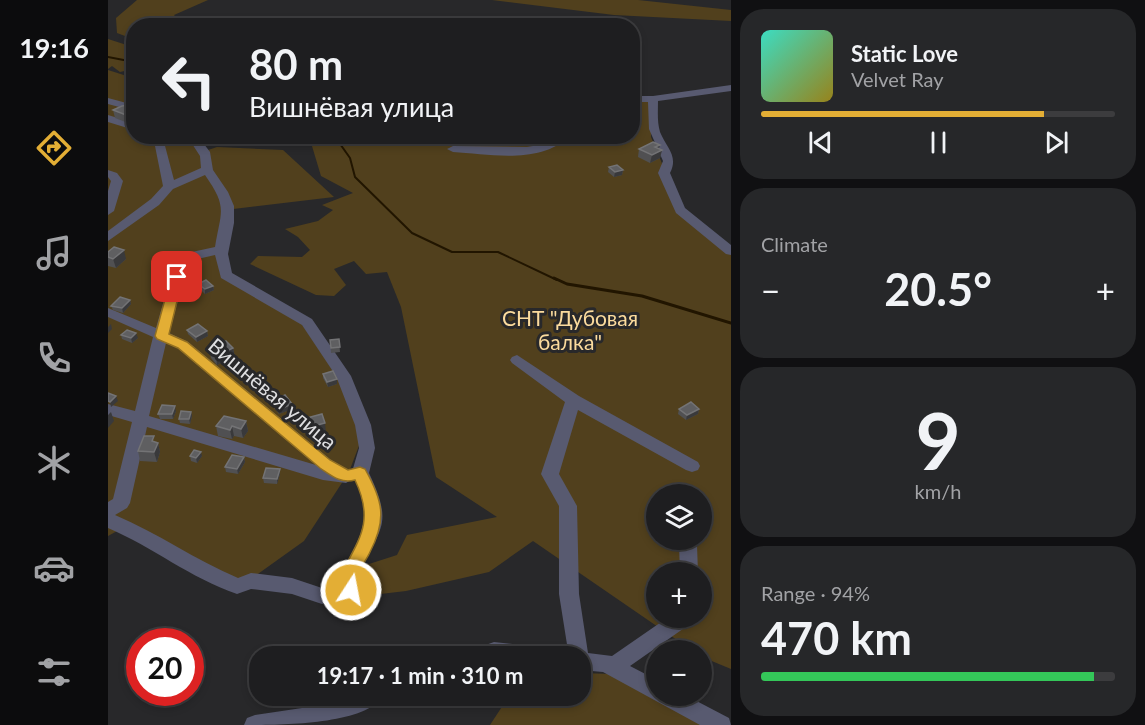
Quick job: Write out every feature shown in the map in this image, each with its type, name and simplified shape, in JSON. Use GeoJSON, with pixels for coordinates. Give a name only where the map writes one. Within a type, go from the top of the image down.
{"type":"FeatureCollection","features":[{"type":"Feature","properties":{"kind":"street"},"geometry":{"type":"LineString","coordinates":[[640,99],[731,88]]}},
{"type":"Feature","properties":{"kind":"street"},"geometry":{"type":"LineString","coordinates":[[653,99],[653,127],[666,149],[668,160],[664,173],[680,210],[731,251]]}},
{"type":"Feature","properties":{"kind":"street"},"geometry":{"type":"LineString","coordinates":[[108,101],[126,106]]}},
{"type":"Feature","properties":{"kind":"street"},"geometry":{"type":"LineString","coordinates":[[108,118],[126,124]]}},
{"type":"Feature","properties":{"kind":"street"},"geometry":{"type":"LineString","coordinates":[[160,144],[169,186]]}},
{"type":"Feature","properties":{"kind":"street"},"geometry":{"type":"LineString","coordinates":[[198,144],[208,162],[207,170],[226,198],[228,208],[220,250],[226,275],[308,321],[343,376],[363,425],[367,448],[353,475]]}},
{"type":"Feature","properties":{"kind":"street"},"geometry":{"type":"LineString","coordinates":[[453,149],[539,151],[554,144]]}},
{"type":"Feature","properties":{"kind":"street"},"geometry":{"type":"LineString","coordinates":[[108,237],[148,207],[169,186],[207,170]]}},
{"type":"Feature","properties":{"kind":"street"},"geometry":{"type":"LineString","coordinates":[[108,173],[113,175],[117,182],[108,211]]}},
{"type":"Feature","properties":{"kind":"street"},"geometry":{"type":"LineString","coordinates":[[108,511],[121,503],[140,420],[183,258],[220,250]]}},
{"type":"Feature","properties":{"kind":"street","name":"Вишнёвая улица"},"geometry":{"type":"LineString","coordinates":[[108,312],[183,345],[325,464],[353,475]]}},
{"type":"Feature","properties":{"kind":"street"},"geometry":{"type":"LineString","coordinates":[[518,360],[573,400],[692,466]]}},
{"type":"Feature","properties":{"kind":"street"},"geometry":{"type":"LineString","coordinates":[[573,400],[550,474],[568,506],[569,594],[578,646]]}},
{"type":"Feature","properties":{"kind":"street"},"geometry":{"type":"LineString","coordinates":[[108,408],[140,420],[323,474],[353,475],[372,498],[374,519],[370,537],[349,576],[351,590],[322,596],[292,586],[251,581],[237,586],[199,570],[132,530],[108,520]]}},
{"type":"Feature","properties":{"kind":"street"},"geometry":{"type":"LineString","coordinates":[[612,667],[669,628]]}},
{"type":"Feature","properties":{"kind":"street"},"geometry":{"type":"LineString","coordinates":[[591,661],[606,663],[646,685]]}},
{"type":"Feature","properties":{"kind":"street"},"geometry":{"type":"LineString","coordinates":[[255,725],[353,710],[358,706]]}},
{"type":"Feature","properties":{"kind":"street"},"geometry":{"type":"LineString","coordinates":[[686,706],[721,725]]}},
{"type":"Feature","properties":{"kind":"green space"},"geometry":{"type":"Polygon","coordinates":[[[137,0],[208,0],[174,15],[176,18],[126,18],[126,36],[117,33],[116,18],[137,0]]]}},
{"type":"Feature","properties":{"kind":"green space"},"geometry":{"type":"Polygon","coordinates":[[[492,0],[638,0],[731,10],[731,21],[614,15],[492,0]]]}},
{"type":"Feature","properties":{"kind":"green space"},"geometry":{"type":"Polygon","coordinates":[[[108,39],[126,45],[126,71],[120,72],[112,66],[108,69],[108,39]]]}},
{"type":"Feature","properties":{"kind":"green space"},"geometry":{"type":"Polygon","coordinates":[[[108,70],[126,76],[126,144],[202,144],[208,150],[217,147],[283,150],[334,197],[225,210],[216,248],[220,273],[301,323],[337,376],[354,419],[360,443],[349,472],[304,541],[237,589],[119,530],[108,536],[108,70]]]}},
{"type":"Feature","properties":{"kind":"green space","name":"СНТ \"Дубовая балка\""},"geometry":{"type":"Polygon","coordinates":[[[640,100],[651,101],[651,137],[683,214],[731,251],[731,669],[712,661],[712,640],[677,640],[660,628],[712,628],[712,562],[646,562],[646,619],[533,541],[489,572],[406,591],[355,597],[360,564],[369,564],[397,555],[407,535],[497,517],[436,477],[401,307],[387,272],[366,274],[354,261],[334,269],[346,285],[334,296],[316,295],[250,264],[258,256],[302,257],[310,250],[298,237],[285,229],[318,221],[333,210],[322,205],[353,193],[321,176],[312,146],[317,144],[640,144],[640,100]]]}},
{"type":"Feature","properties":{"kind":"green space"},"geometry":{"type":"Polygon","coordinates":[[[591,673],[611,674],[646,693],[646,706],[670,706],[705,725],[490,725],[502,706],[591,706],[591,673]]]}},
{"type":"Feature","properties":{"kind":"building"},"geometry":{"type":"Polygon","coordinates":[[[126,105],[126,115],[113,110],[126,105]]]}},
{"type":"Feature","properties":{"kind":"building"},"geometry":{"type":"Polygon","coordinates":[[[653,142],[660,145],[655,147],[662,150],[652,155],[639,149],[653,142]]]}},
{"type":"Feature","properties":{"kind":"building"},"geometry":{"type":"Polygon","coordinates":[[[617,165],[623,170],[615,172],[609,167],[617,165]]]}},
{"type":"Feature","properties":{"kind":"building"},"geometry":{"type":"Polygon","coordinates":[[[114,247],[124,250],[113,259],[108,257],[108,252],[114,247]]]}},
{"type":"Feature","properties":{"kind":"building"},"geometry":{"type":"Polygon","coordinates":[[[206,280],[213,286],[205,289],[198,284],[206,280]]]}},
{"type":"Feature","properties":{"kind":"building"},"geometry":{"type":"Polygon","coordinates":[[[120,297],[130,300],[122,308],[111,306],[120,297]]]}},
{"type":"Feature","properties":{"kind":"building"},"geometry":{"type":"Polygon","coordinates":[[[198,324],[207,331],[196,337],[187,330],[198,324]]]}},
{"type":"Feature","properties":{"kind":"building"},"geometry":{"type":"Polygon","coordinates":[[[127,330],[136,333],[131,338],[121,335],[127,330]]]}},
{"type":"Feature","properties":{"kind":"building"},"geometry":{"type":"Polygon","coordinates":[[[339,339],[340,347],[331,348],[330,340],[339,339]]]}},
{"type":"Feature","properties":{"kind":"building"},"geometry":{"type":"Polygon","coordinates":[[[226,341],[233,348],[216,356],[209,348],[214,346],[212,344],[226,341]]]}},
{"type":"Feature","properties":{"kind":"building"},"geometry":{"type":"Polygon","coordinates":[[[333,371],[337,379],[327,382],[323,374],[333,371]]]}},
{"type":"Feature","properties":{"kind":"building"},"geometry":{"type":"Polygon","coordinates":[[[108,393],[116,396],[110,402],[108,401],[108,393]]]}},
{"type":"Feature","properties":{"kind":"building"},"geometry":{"type":"Polygon","coordinates":[[[285,395],[292,404],[278,410],[272,401],[285,395]]]}},
{"type":"Feature","properties":{"kind":"building"},"geometry":{"type":"Polygon","coordinates":[[[691,402],[699,409],[687,415],[679,409],[691,402]]]}},
{"type":"Feature","properties":{"kind":"building"},"geometry":{"type":"Polygon","coordinates":[[[162,405],[175,406],[172,414],[158,414],[162,405]]]}},
{"type":"Feature","properties":{"kind":"building"},"geometry":{"type":"Polygon","coordinates":[[[181,411],[191,412],[189,419],[179,419],[181,411]]]}},
{"type":"Feature","properties":{"kind":"building"},"geometry":{"type":"Polygon","coordinates":[[[322,414],[325,423],[306,428],[303,419],[322,414]]]}},
{"type":"Feature","properties":{"kind":"building"},"geometry":{"type":"Polygon","coordinates":[[[224,416],[246,421],[241,429],[232,426],[230,430],[216,426],[224,416]]]}},
{"type":"Feature","properties":{"kind":"building"},"geometry":{"type":"Polygon","coordinates":[[[144,436],[154,436],[152,441],[158,443],[154,452],[138,451],[144,436]]]}},
{"type":"Feature","properties":{"kind":"building"},"geometry":{"type":"Polygon","coordinates":[[[194,450],[201,452],[196,458],[190,456],[194,450]]]}},
{"type":"Feature","properties":{"kind":"building"},"geometry":{"type":"Polygon","coordinates":[[[232,455],[244,457],[237,469],[225,467],[232,455]]]}},
{"type":"Feature","properties":{"kind":"building"},"geometry":{"type":"Polygon","coordinates":[[[266,468],[280,469],[277,479],[263,478],[266,468]]]}},
{"type":"Feature","properties":{"kind":"waterway"},"geometry":{"type":"LineString","coordinates":[[108,57],[126,60]]}},
{"type":"Feature","properties":{"kind":"waterway"},"geometry":{"type":"LineString","coordinates":[[340,144],[350,158],[355,177],[412,233],[452,252],[498,252],[557,280]]}},
{"type":"Feature","properties":{"kind":"waterway"},"geometry":{"type":"LineString","coordinates":[[554,278],[567,284],[642,296],[731,323]]}},
{"type":"Feature","properties":{"kind":"route"},"geometry":{"type":"LineString","coordinates":[[177,277],[162,336],[183,345],[325,464],[346,477],[360,473],[372,498],[374,519],[370,537],[349,576],[351,590]]}}]}
